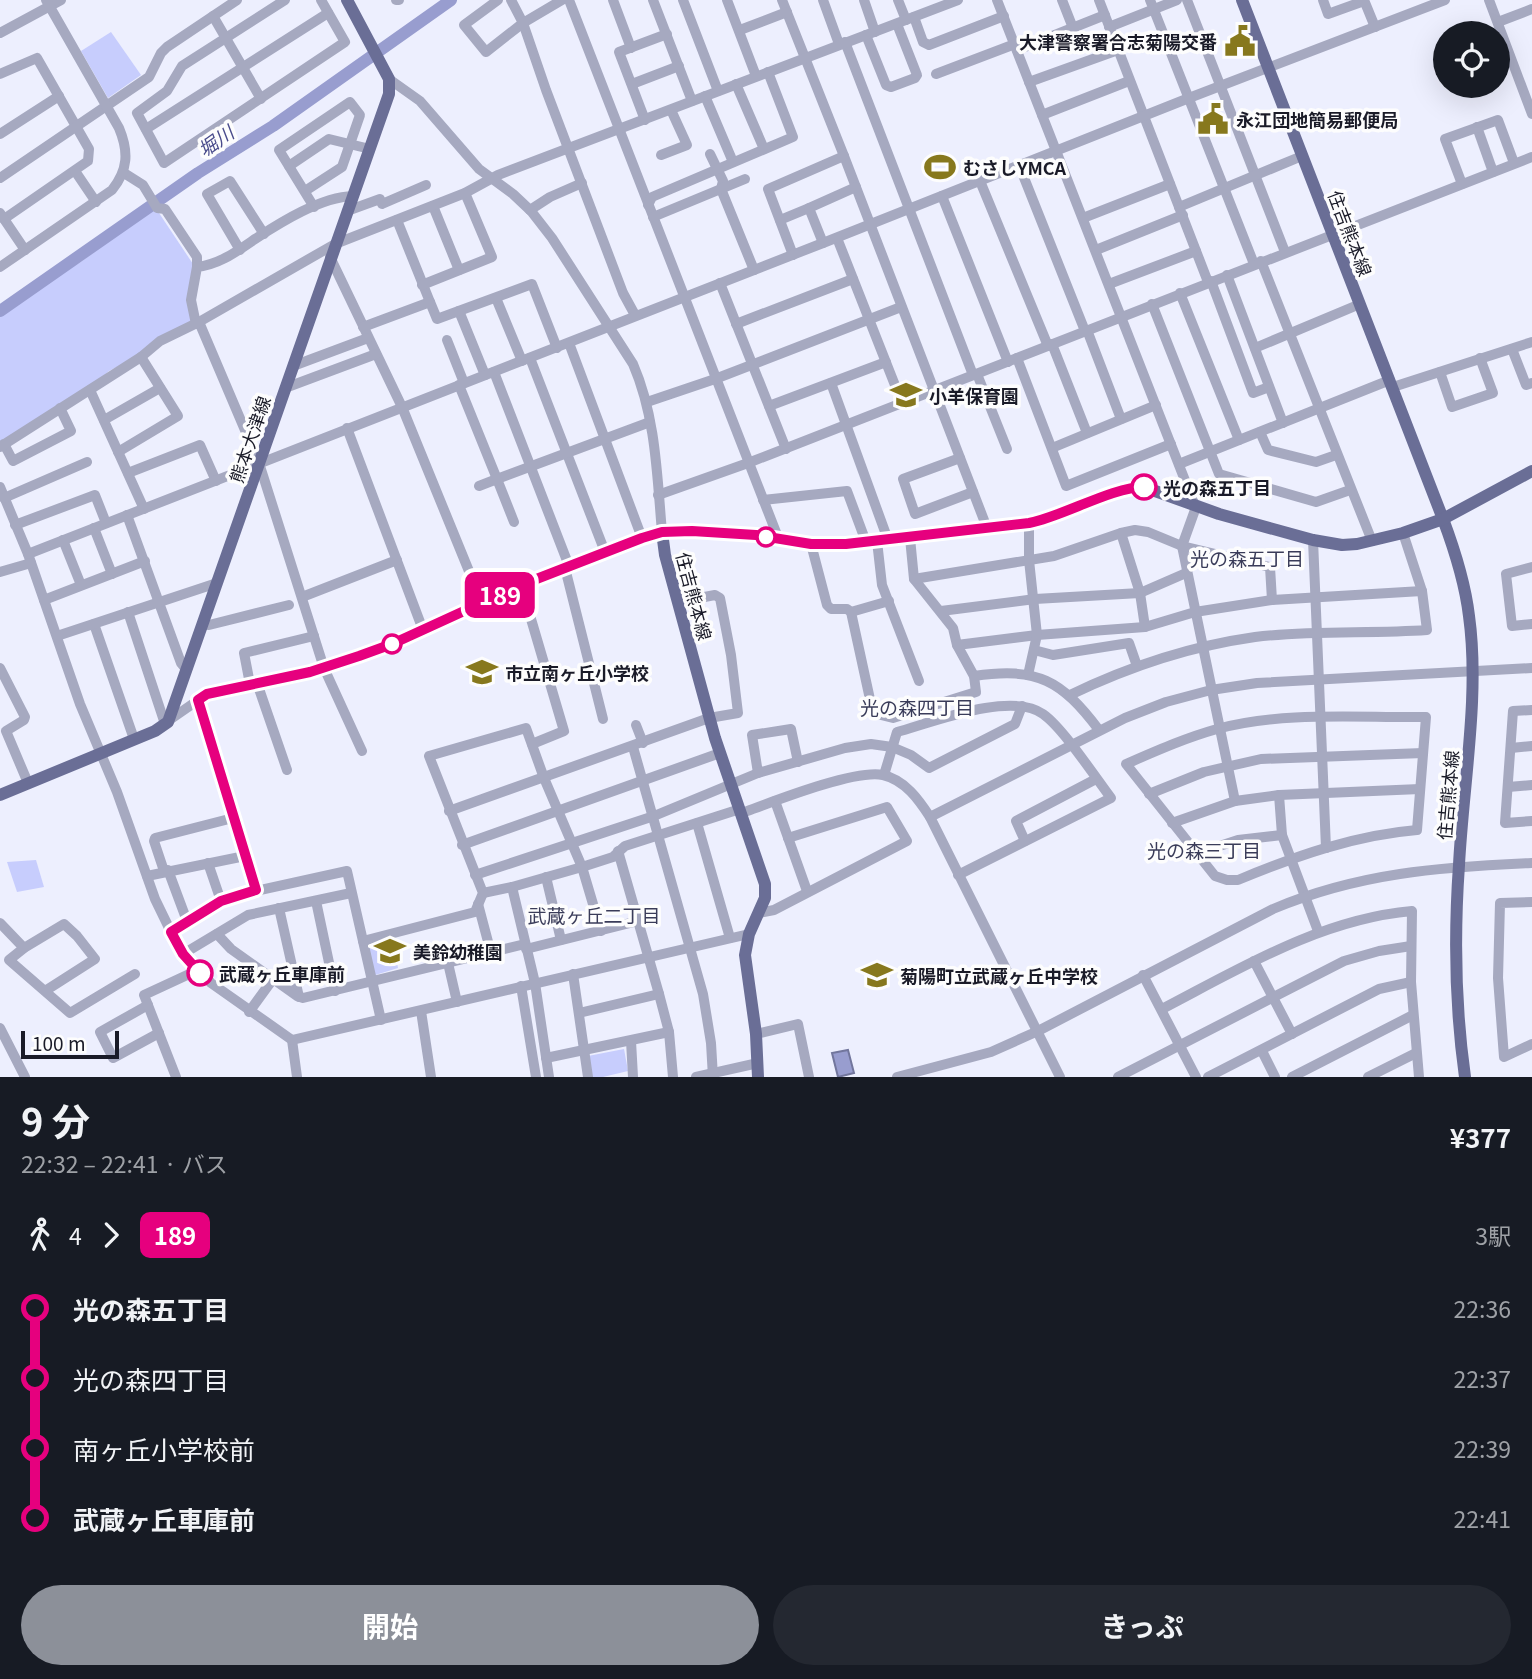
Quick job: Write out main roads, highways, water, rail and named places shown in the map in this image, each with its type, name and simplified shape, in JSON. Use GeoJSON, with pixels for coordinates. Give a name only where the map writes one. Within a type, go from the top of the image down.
{"type":"FeatureCollection","features":[{"type":"Feature","properties":{"kind":"main road","name":"熊本大津線"},"geometry":{"type":"LineString","coordinates":[[0,795],[155,731],[166,723],[389,94],[389,79],[347,0]]}},
{"type":"Feature","properties":{"kind":"main road","name":"住吉熊本線"},"geometry":{"type":"LineString","coordinates":[[1242,0],[1443,519],[1466,594],[1472,672],[1458,866],[1456,961],[1457,1021],[1465,1077]]}},
{"type":"Feature","properties":{"kind":"main road"},"geometry":{"type":"LineString","coordinates":[[1443,519],[1532,471]]}},
{"type":"Feature","properties":{"kind":"main road","name":"住吉熊本線"},"geometry":{"type":"LineString","coordinates":[[758,1077],[756,1034],[745,955],[748,934],[765,898],[765,884],[709,718],[665,555],[662,532],[728,532],[811,544],[910,538],[1029,523],[1134,487],[1158,491],[1195,506],[1313,541],[1342,545],[1404,533],[1443,519]]}},
{"type":"Feature","properties":{"kind":"waterway","name":"堀川"},"geometry":{"type":"LineString","coordinates":[[0,311],[198,173],[273,126],[451,0]]}},
{"type":"Feature","properties":{"kind":"place","name":"大津警察署合志菊陽交番"},"geometry":{"type":"Point","coordinates":[1240,41]}},
{"type":"Feature","properties":{"kind":"place","name":"永江団地簡易郵便局"},"geometry":{"type":"Point","coordinates":[1213,119]}},
{"type":"Feature","properties":{"kind":"place","name":"むさしYMCA"},"geometry":{"type":"Point","coordinates":[940,167]}},
{"type":"Feature","properties":{"kind":"place","name":"小羊保育園"},"geometry":{"type":"Point","coordinates":[906,395]}},
{"type":"Feature","properties":{"kind":"place","name":"光の森五丁目"},"geometry":{"type":"Point","coordinates":[1144,487]}},
{"type":"Feature","properties":{"kind":"place","name":"市立南ヶ丘小学校"},"geometry":{"type":"Point","coordinates":[482,672]}},
{"type":"Feature","properties":{"kind":"place","name":"美鈴幼稚園"},"geometry":{"type":"Point","coordinates":[390,951]}},
{"type":"Feature","properties":{"kind":"place","name":"武蔵ヶ丘車庫前"},"geometry":{"type":"Point","coordinates":[200,973]}},
{"type":"Feature","properties":{"kind":"place","name":"菊陽町立武蔵ヶ丘中学校"},"geometry":{"type":"Point","coordinates":[877,975]}},
{"type":"Feature","properties":{"kind":"district","name":"光の森五丁目"},"geometry":{"type":"Point","coordinates":[1247,557]}},
{"type":"Feature","properties":{"kind":"district","name":"光の森四丁目"},"geometry":{"type":"Point","coordinates":[917,706]}},
{"type":"Feature","properties":{"kind":"district","name":"光の森三丁目"},"geometry":{"type":"Point","coordinates":[1204,849]}},
{"type":"Feature","properties":{"kind":"district","name":"武蔵ヶ丘二丁目"},"geometry":{"type":"Point","coordinates":[594,914]}}]}
